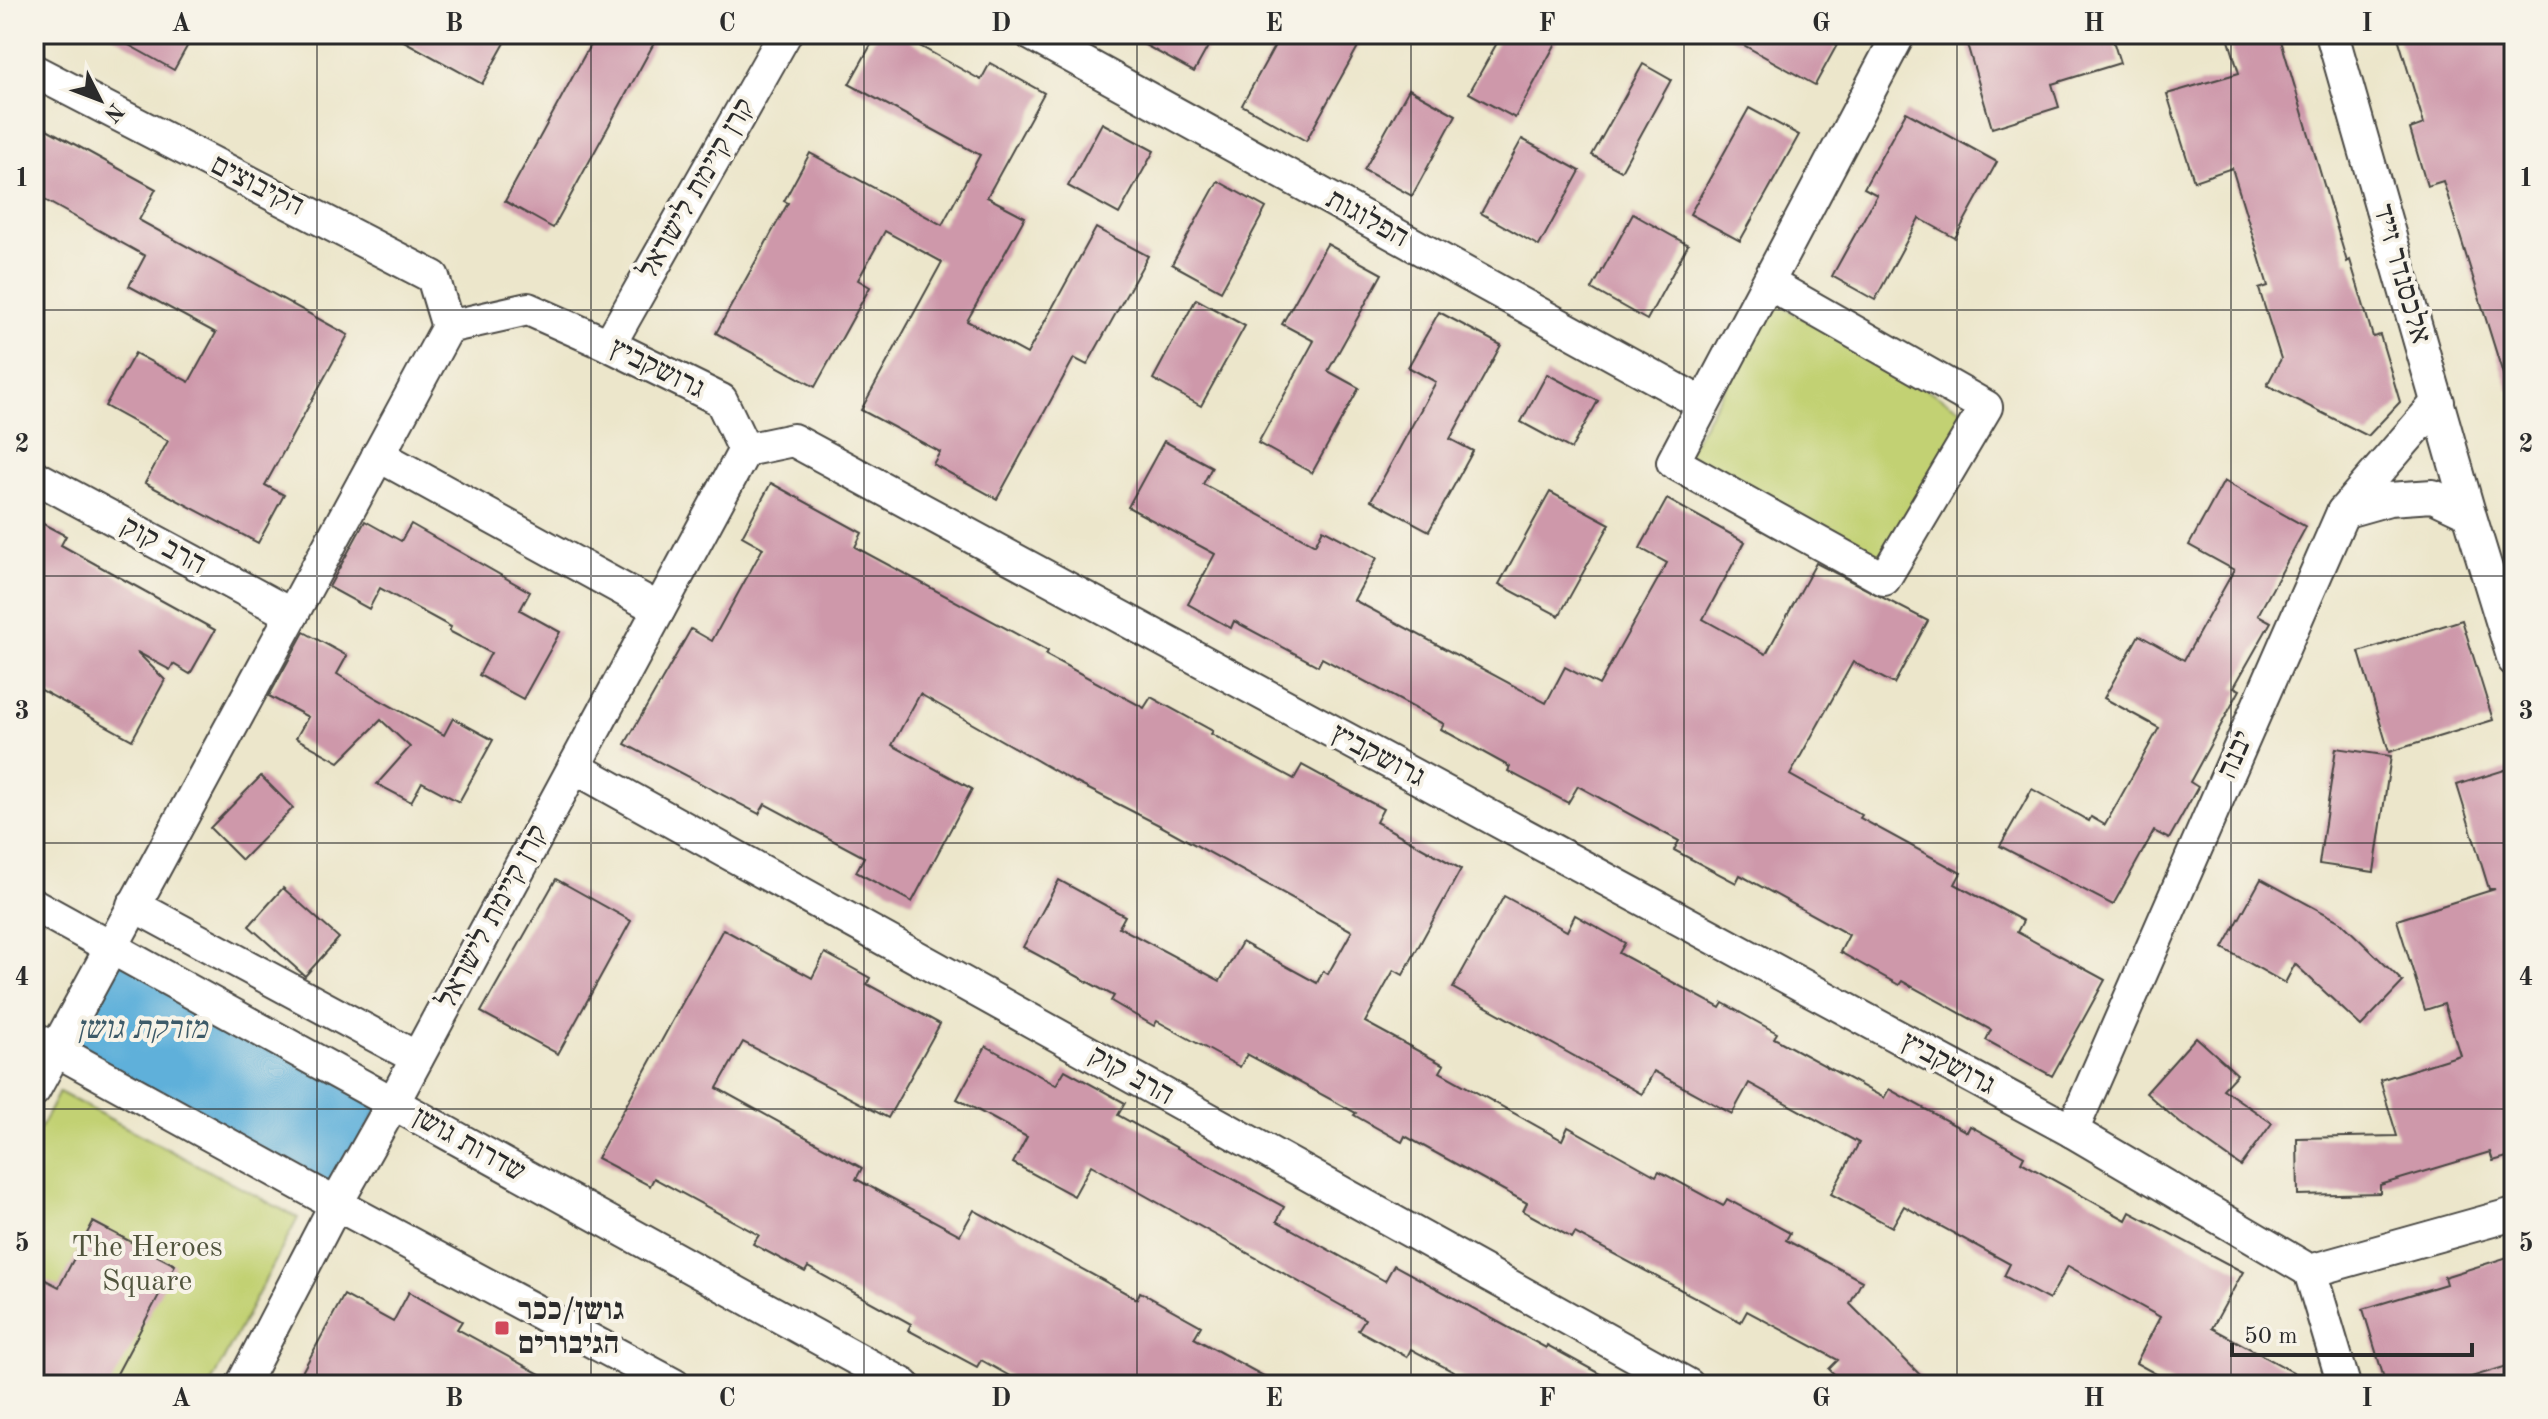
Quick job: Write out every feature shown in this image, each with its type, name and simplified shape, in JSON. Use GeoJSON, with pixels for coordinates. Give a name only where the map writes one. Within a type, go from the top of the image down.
{"type":"FeatureCollection","features":[{"type":"Feature","properties":{"kind":"street","name":"קרן קיימת לישראל"},"geometry":{"type":"LineString","coordinates":[[609,345],[785,34]]}},
{"type":"Feature","properties":{"kind":"street","name":"הפלוגות"},"geometry":{"type":"LineString","coordinates":[[1031,34],[1703,404]]}},
{"type":"Feature","properties":{"kind":"street"},"geometry":{"type":"LineString","coordinates":[[1768,283],[1986,407],[1884,579],[1673,462],[1899,34]]}},
{"type":"Feature","properties":{"kind":"street","name":"אלכסנדר זייד"},"geometry":{"type":"LineString","coordinates":[[2332,34],[2514,660]]}},
{"type":"Feature","properties":{"kind":"street","name":"הקיבוצים"},"geometry":{"type":"LineString","coordinates":[[34,71],[433,277],[448,327]]}},
{"type":"Feature","properties":{"kind":"street","name":"גרושקביץ"},"geometry":{"type":"LineString","coordinates":[[448,327],[528,309],[721,400],[745,450],[793,440],[2072,1131],[2310,1271]]}},
{"type":"Feature","properties":{"kind":"street"},"geometry":{"type":"LineString","coordinates":[[34,1090],[45,1044],[110,947],[448,327]]}},
{"type":"Feature","properties":{"kind":"street","name":"יבנה"},"geometry":{"type":"LineString","coordinates":[[2072,1131],[2343,512],[2438,402]]}},
{"type":"Feature","properties":{"kind":"street","name":"קרן קיימת לישראל"},"geometry":{"type":"LineString","coordinates":[[242,1385],[336,1204],[745,450]]}},
{"type":"Feature","properties":{"kind":"street"},"geometry":{"type":"LineString","coordinates":[[378,455],[659,609]]}},
{"type":"Feature","properties":{"kind":"street","name":"הרב קוק"},"geometry":{"type":"LineString","coordinates":[[34,476],[292,615]]}},
{"type":"Feature","properties":{"kind":"street"},"geometry":{"type":"LineString","coordinates":[[2343,512],[2389,499],[2433,496],[2469,513]]}},
{"type":"Feature","properties":{"kind":"street","name":"הרב קוק"},"geometry":{"type":"LineString","coordinates":[[574,767],[1688,1385]]}},
{"type":"Feature","properties":{"kind":"street","name":"שדרות גושן"},"geometry":{"type":"LineString","coordinates":[[34,905],[904,1385]]}},
{"type":"Feature","properties":{"kind":"street"},"geometry":{"type":"LineString","coordinates":[[133,905],[417,1058]]}},
{"type":"Feature","properties":{"kind":"street"},"geometry":{"type":"LineString","coordinates":[[45,1044],[674,1385]]}},
{"type":"Feature","properties":{"kind":"street"},"geometry":{"type":"LineString","coordinates":[[2344,1385],[2310,1271],[2514,1214]]}},
{"type":"Feature","properties":{"kind":"green space"},"geometry":{"type":"Polygon","coordinates":[[[1774,302],[1968,413],[1881,565],[1687,454],[1774,302]]]}},
{"type":"Feature","properties":{"kind":"green space","name":"The Heroes Square"},"geometry":{"type":"Polygon","coordinates":[[[59,1092],[298,1218],[210,1385],[34,1385],[34,1140],[59,1092]]]}},
{"type":"Feature","properties":{"kind":"water","name":"מזרקת גושן"},"geometry":{"type":"Polygon","coordinates":[[[114,959],[380,1105],[332,1188],[70,1046],[114,959]]]}},
{"type":"Feature","properties":{"kind":"building"},"geometry":{"type":"Polygon","coordinates":[[[109,34],[194,34],[174,70],[109,34]]]}},
{"type":"Feature","properties":{"kind":"building"},"geometry":{"type":"Polygon","coordinates":[[[391,34],[510,34],[482,84],[391,34]]]}},
{"type":"Feature","properties":{"kind":"building"},"geometry":{"type":"Polygon","coordinates":[[[596,34],[659,34],[553,228],[505,201],[596,34]]]}},
{"type":"Feature","properties":{"kind":"building"},"geometry":{"type":"Polygon","coordinates":[[[877,34],[898,34],[981,80],[990,63],[1044,93],[987,197],[1025,217],[967,321],[1027,354],[1096,228],[1148,256],[1087,365],[1074,358],[997,499],[933,464],[940,452],[861,410],[942,262],[885,231],[858,280],[870,287],[815,387],[716,333],[788,203],[784,201],[810,153],[942,225],[980,155],[849,84],[877,34]]]}},
{"type":"Feature","properties":{"kind":"building"},"geometry":{"type":"Polygon","coordinates":[[[1125,34],[1215,34],[1194,72],[1125,34]]]}},
{"type":"Feature","properties":{"kind":"building"},"geometry":{"type":"Polygon","coordinates":[[[1281,34],[1365,34],[1306,141],[1242,105],[1281,34]]]}},
{"type":"Feature","properties":{"kind":"building"},"geometry":{"type":"Polygon","coordinates":[[[1502,34],[1561,34],[1515,118],[1469,93],[1502,34]]]}},
{"type":"Feature","properties":{"kind":"building"},"geometry":{"type":"Polygon","coordinates":[[[1724,34],[1843,34],[1815,85],[1724,34]]]}},
{"type":"Feature","properties":{"kind":"building"},"geometry":{"type":"Polygon","coordinates":[[[1964,34],[2111,34],[2120,63],[2052,84],[2059,107],[1992,128],[1964,34]]]}},
{"type":"Feature","properties":{"kind":"building"},"geometry":{"type":"Polygon","coordinates":[[[2227,34],[2279,34],[2347,262],[2350,260],[2373,337],[2380,335],[2400,402],[2368,436],[2267,385],[2281,359],[2259,289],[2268,286],[2232,168],[2194,181],[2167,94],[2239,73],[2227,34]]]}},
{"type":"Feature","properties":{"kind":"building"},"geometry":{"type":"Polygon","coordinates":[[[2397,34],[2514,34],[2514,389],[2508,390],[2443,181],[2427,186],[2410,129],[2424,124],[2397,34]]]}},
{"type":"Feature","properties":{"kind":"building"},"geometry":{"type":"Polygon","coordinates":[[[1643,64],[1671,80],[1621,171],[1592,155],[1643,64]]]}},
{"type":"Feature","properties":{"kind":"building"},"geometry":{"type":"Polygon","coordinates":[[[1409,89],[1456,115],[1412,196],[1364,170],[1409,89]]]}},
{"type":"Feature","properties":{"kind":"building"},"geometry":{"type":"Polygon","coordinates":[[[1749,108],[1799,135],[1740,241],[1690,214],[1749,108]]]}},
{"type":"Feature","properties":{"kind":"building"},"geometry":{"type":"Polygon","coordinates":[[[1906,112],[1997,162],[1955,238],[1919,218],[1875,300],[1832,276],[1877,195],[1864,188],[1906,112]]]}},
{"type":"Feature","properties":{"kind":"building"},"geometry":{"type":"Polygon","coordinates":[[[34,122],[156,189],[139,220],[348,335],[265,485],[284,495],[258,543],[145,483],[168,441],[105,406],[135,353],[189,382],[216,333],[129,286],[145,256],[34,194],[34,122]]]}},
{"type":"Feature","properties":{"kind":"building"},"geometry":{"type":"Polygon","coordinates":[[[1102,123],[1154,151],[1119,214],[1068,186],[1102,123]]]}},
{"type":"Feature","properties":{"kind":"building"},"geometry":{"type":"Polygon","coordinates":[[[1522,139],[1580,171],[1539,246],[1481,213],[1522,139]]]}},
{"type":"Feature","properties":{"kind":"building"},"geometry":{"type":"Polygon","coordinates":[[[1218,181],[1266,208],[1221,291],[1172,264],[1218,181]]]}},
{"type":"Feature","properties":{"kind":"building"},"geometry":{"type":"Polygon","coordinates":[[[1633,214],[1688,245],[1647,320],[1592,289],[1633,214]]]}},
{"type":"Feature","properties":{"kind":"building"},"geometry":{"type":"Polygon","coordinates":[[[1327,244],[1382,274],[1328,371],[1359,388],[1312,473],[1258,443],[1314,341],[1282,324],[1327,244]]]}},
{"type":"Feature","properties":{"kind":"building"},"geometry":{"type":"Polygon","coordinates":[[[1196,299],[1245,326],[1201,406],[1153,379],[1196,299]]]}},
{"type":"Feature","properties":{"kind":"building"},"geometry":{"type":"Polygon","coordinates":[[[1439,312],[1501,345],[1450,439],[1473,451],[1429,531],[1371,500],[1436,382],[1408,367],[1439,312]]]}},
{"type":"Feature","properties":{"kind":"building"},"geometry":{"type":"Polygon","coordinates":[[[1547,374],[1598,401],[1571,449],[1521,422],[1547,374]]]}},
{"type":"Feature","properties":{"kind":"building"},"geometry":{"type":"Polygon","coordinates":[[[1164,441],[1212,467],[1203,484],[1315,545],[1323,529],[1377,558],[1354,600],[1546,703],[1565,667],[1599,685],[1667,563],[1640,548],[1667,499],[1745,542],[1703,619],[1766,654],[1816,563],[1928,621],[1894,684],[1853,662],[1790,775],[1862,815],[1860,818],[1961,873],[1955,884],[2023,921],[2017,932],[2105,980],[2052,1076],[1986,1040],[1991,1030],[1902,981],[1899,985],[1840,952],[1849,935],[1740,875],[1736,883],[1674,850],[1679,841],[1578,786],[1568,803],[1508,771],[1510,767],[1441,729],[1444,724],[1322,658],[1318,666],[1234,621],[1231,628],[1188,604],[1215,554],[1128,507],[1164,441]]]}},
{"type":"Feature","properties":{"kind":"building"},"geometry":{"type":"Polygon","coordinates":[[[2224,481],[2306,527],[2258,615],[2271,622],[2234,687],[2240,690],[2190,782],[2198,787],[2169,839],[2154,831],[2113,905],[2000,846],[2032,789],[2089,821],[2091,817],[2105,825],[2159,728],[2104,698],[2139,635],[2184,660],[2234,570],[2189,545],[2224,481]]]}},
{"type":"Feature","properties":{"kind":"building"},"geometry":{"type":"Polygon","coordinates":[[[771,483],[862,533],[855,547],[1048,651],[1046,655],[1144,708],[1151,697],[1294,779],[1302,765],[1383,809],[1376,822],[1461,869],[1403,975],[1394,970],[1365,1022],[1444,1065],[1440,1072],[1562,1140],[1568,1127],[1656,1176],[1659,1171],[1723,1206],[1727,1199],[1790,1233],[1786,1240],[1862,1281],[1850,1304],[1930,1385],[1845,1385],[1829,1369],[1838,1360],[1747,1311],[1741,1322],[1575,1233],[1572,1238],[1523,1211],[1527,1203],[1405,1136],[1402,1142],[1354,1115],[1356,1113],[1247,1054],[1240,1067],[1157,1021],[1154,1026],[1111,1001],[1114,996],[1023,947],[1059,880],[1125,916],[1119,927],[1220,981],[1242,942],[1317,983],[1323,971],[1328,974],[1352,931],[1073,781],[920,694],[892,745],[972,789],[912,902],[856,872],[864,857],[765,804],[759,814],[625,744],[691,629],[712,641],[763,548],[742,536],[771,483]]]}},
{"type":"Feature","properties":{"kind":"building"},"geometry":{"type":"Polygon","coordinates":[[[1550,492],[1610,524],[1559,616],[1499,584],[1550,492]]]}},
{"type":"Feature","properties":{"kind":"building"},"geometry":{"type":"Polygon","coordinates":[[[34,519],[66,536],[61,545],[215,630],[190,674],[173,664],[170,670],[137,652],[165,680],[132,740],[34,686],[34,519]]]}},
{"type":"Feature","properties":{"kind":"building"},"geometry":{"type":"Polygon","coordinates":[[[365,521],[401,541],[411,524],[530,592],[520,610],[560,632],[523,699],[479,675],[491,653],[449,631],[451,627],[380,588],[369,609],[329,587],[365,521]]]}},
{"type":"Feature","properties":{"kind":"building"},"geometry":{"type":"Polygon","coordinates":[[[2462,620],[2493,720],[2389,752],[2359,652],[2462,620]]]}},
{"type":"Feature","properties":{"kind":"building"},"geometry":{"type":"Polygon","coordinates":[[[304,632],[347,656],[337,674],[376,698],[444,735],[453,718],[493,740],[459,802],[422,782],[411,802],[377,784],[410,747],[381,720],[339,762],[296,738],[308,717],[269,696],[304,632]]]}},
{"type":"Feature","properties":{"kind":"building"},"geometry":{"type":"Polygon","coordinates":[[[2336,748],[2391,756],[2374,872],[2319,864],[2336,748]]]}},
{"type":"Feature","properties":{"kind":"building"},"geometry":{"type":"Polygon","coordinates":[[[2514,767],[2514,1155],[2493,1161],[2490,1152],[2380,1185],[2380,1193],[2298,1195],[2297,1138],[2397,1136],[2380,1080],[2460,1055],[2444,1004],[2425,1010],[2397,920],[2495,889],[2489,889],[2457,785],[2514,767]]]}},
{"type":"Feature","properties":{"kind":"building"},"geometry":{"type":"Polygon","coordinates":[[[261,776],[293,808],[242,860],[210,828],[261,776]]]}},
{"type":"Feature","properties":{"kind":"building"},"geometry":{"type":"Polygon","coordinates":[[[556,879],[631,921],[558,1054],[481,1012],[556,879]]]}},
{"type":"Feature","properties":{"kind":"building"},"geometry":{"type":"Polygon","coordinates":[[[2261,879],[2341,922],[2403,982],[2361,1026],[2295,964],[2285,983],[2223,948],[2261,879]]]}},
{"type":"Feature","properties":{"kind":"building"},"geometry":{"type":"Polygon","coordinates":[[[283,888],[339,938],[305,976],[249,926],[283,888]]]}},
{"type":"Feature","properties":{"kind":"building"},"geometry":{"type":"Polygon","coordinates":[[[1504,896],[1567,931],[1575,915],[1625,943],[1619,953],[1720,1008],[1723,1003],[1777,1033],[1774,1038],[1884,1098],[1889,1089],[1967,1132],[1970,1126],[2024,1156],[2021,1162],[2126,1220],[2130,1212],[2243,1272],[2212,1328],[2317,1385],[2176,1385],[2136,1363],[2160,1317],[2068,1266],[2049,1300],[2004,1276],[2010,1264],[1904,1206],[1892,1227],[1831,1194],[1859,1143],[1749,1083],[1732,1114],[1654,1071],[1642,1094],[1453,988],[1504,896]]]}},
{"type":"Feature","properties":{"kind":"building"},"geometry":{"type":"Polygon","coordinates":[[[723,929],[812,978],[825,953],[870,978],[867,984],[940,1024],[888,1118],[743,1042],[717,1088],[862,1168],[856,1179],[960,1235],[974,1210],[1137,1299],[1140,1292],[1201,1326],[1194,1338],[1280,1385],[1026,1385],[981,1360],[977,1367],[908,1330],[911,1324],[808,1267],[805,1272],[753,1244],[759,1235],[654,1178],[650,1186],[597,1158],[723,929]]]}},
{"type":"Feature","properties":{"kind":"building"},"geometry":{"type":"Polygon","coordinates":[[[2196,1037],[2237,1074],[2223,1089],[2272,1123],[2241,1166],[2180,1123],[2146,1093],[2196,1037]]]}},
{"type":"Feature","properties":{"kind":"building"},"geometry":{"type":"Polygon","coordinates":[[[986,1046],[1056,1085],[1065,1070],[1125,1103],[1118,1115],[1284,1207],[1277,1221],[1385,1281],[1394,1265],[1620,1385],[1478,1385],[1411,1349],[1407,1357],[1358,1330],[1365,1319],[1091,1165],[1074,1196],[1013,1163],[1027,1137],[957,1099],[986,1046]]]}},
{"type":"Feature","properties":{"kind":"building"},"geometry":{"type":"Polygon","coordinates":[[[93,1222],[175,1265],[111,1385],[34,1385],[34,1274],[59,1287],[93,1222]]]}},
{"type":"Feature","properties":{"kind":"building"},"geometry":{"type":"Polygon","coordinates":[[[2514,1255],[2514,1364],[2445,1385],[2386,1385],[2363,1309],[2446,1284],[2444,1277],[2514,1255]]]}},
{"type":"Feature","properties":{"kind":"building"},"geometry":{"type":"Polygon","coordinates":[[[409,1292],[462,1321],[457,1329],[560,1385],[295,1385],[344,1295],[393,1322],[409,1292]]]}},
{"type":"Feature","properties":{"kind":"place","name":"גושן/ככר הגיבורים"},"geometry":{"type":"Point","coordinates":[502,1328]}}]}
